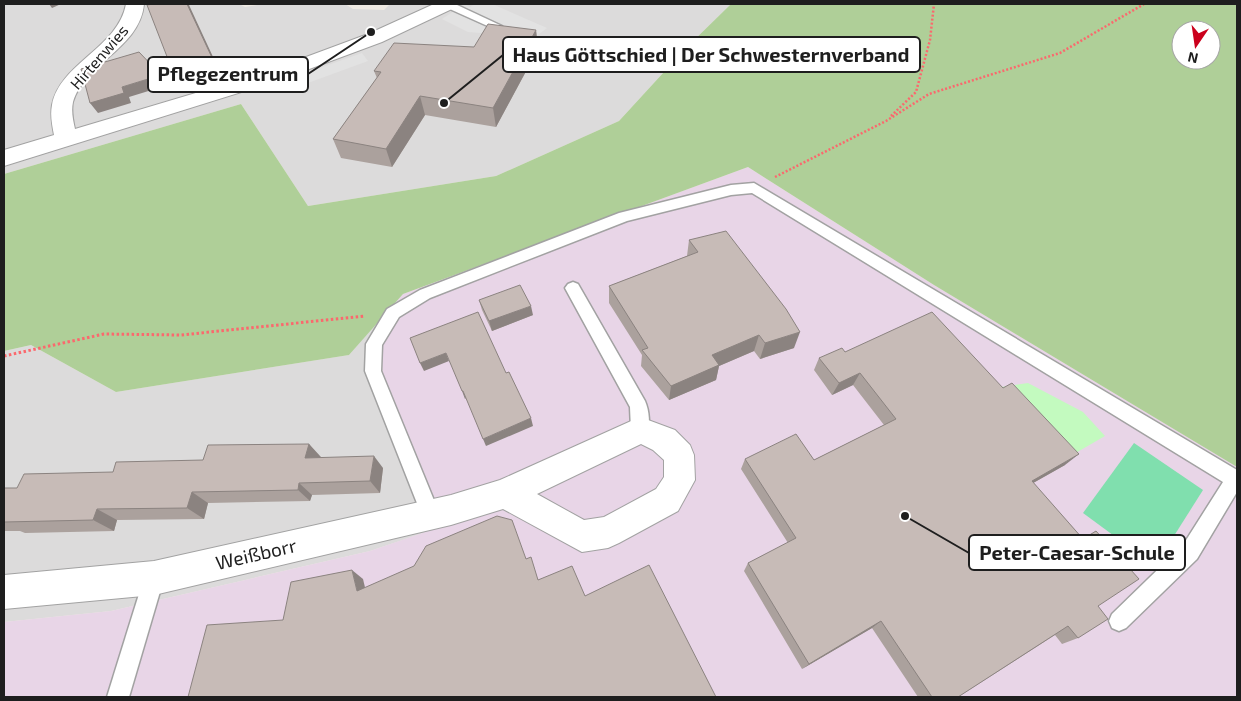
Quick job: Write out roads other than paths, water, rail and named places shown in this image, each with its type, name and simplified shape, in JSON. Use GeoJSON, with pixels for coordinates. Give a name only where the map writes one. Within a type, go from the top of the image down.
{"type":"FeatureCollection","features":[{"type":"Feature","properties":{"kind":"street","name":"Hirtenwies"},"geometry":{"type":"LineString","coordinates":[[66,139],[61,112],[63,100],[71,87],[124,30],[133,17],[135,4]]}},
{"type":"Feature","properties":{"kind":"street"},"geometry":{"type":"LineString","coordinates":[[4,158],[270,77],[326,58],[411,23],[447,4]]}},
{"type":"Feature","properties":{"kind":"street"},"geometry":{"type":"LineString","coordinates":[[505,493],[582,536],[608,532],[667,500],[680,480],[679,455],[664,440],[640,430]]}},
{"type":"Feature","properties":{"kind":"street","name":"Weißborr"},"geometry":{"type":"LineString","coordinates":[[4,592],[154,578],[431,515],[505,493],[640,430]]}},
{"type":"Feature","properties":{"kind":"lane"},"geometry":{"type":"LineString","coordinates":[[447,4],[496,26]]}},
{"type":"Feature","properties":{"kind":"lane"},"geometry":{"type":"LineString","coordinates":[[431,515],[373,371],[374,344],[393,313],[425,294],[624,217],[731,190],[754,188],[1235,479],[1190,552],[1120,621]]}},
{"type":"Feature","properties":{"kind":"lane"},"geometry":{"type":"LineString","coordinates":[[573,288],[639,406],[640,430]]}},
{"type":"Feature","properties":{"kind":"lane"},"geometry":{"type":"LineString","coordinates":[[118,697],[154,578]]}},
{"type":"Feature","properties":{"kind":"place","name":"Pflegezentrum"},"geometry":{"type":"Point","coordinates":[371,32]}},
{"type":"Feature","properties":{"kind":"place","name":"Haus Göttschied | Der Schwesternverband"},"geometry":{"type":"Point","coordinates":[444,103]}},
{"type":"Feature","properties":{"kind":"place","name":"Peter-Caesar-Schule"},"geometry":{"type":"Point","coordinates":[905,516]}}]}
